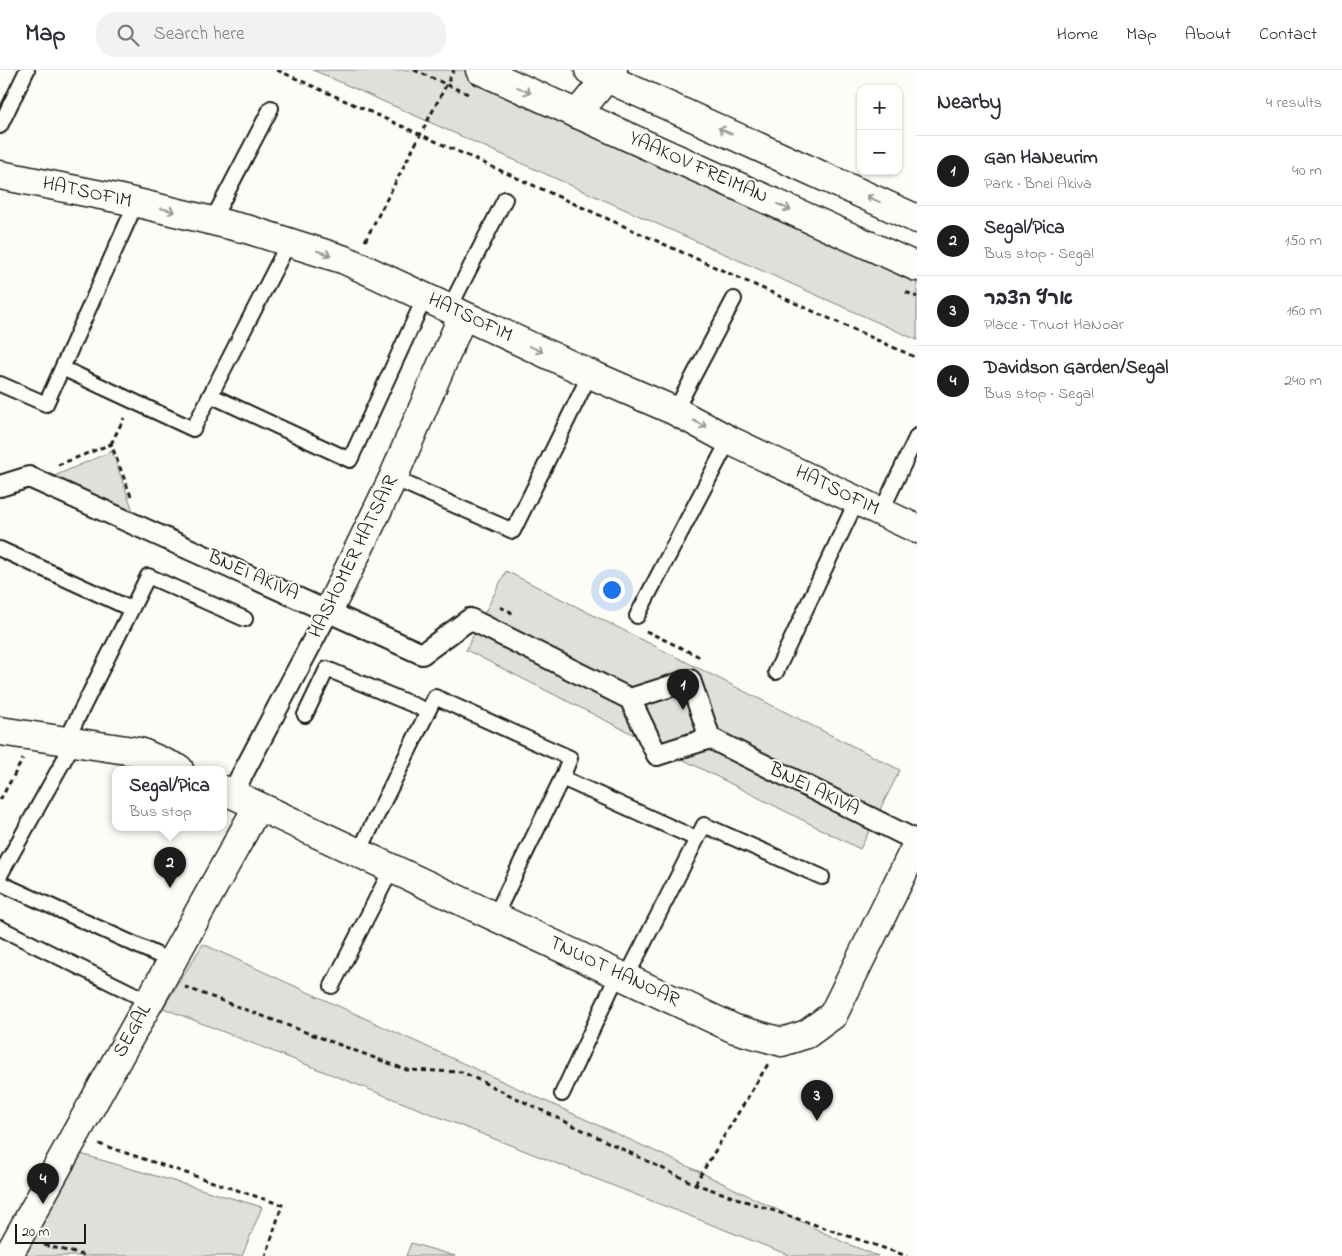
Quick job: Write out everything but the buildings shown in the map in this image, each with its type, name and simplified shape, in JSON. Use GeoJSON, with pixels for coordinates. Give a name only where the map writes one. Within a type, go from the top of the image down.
{"type":"FeatureCollection","features":[{"type":"Feature","properties":{"kind":"street","name":"YAAKOV FREIMAN"},"geometry":{"type":"LineString","coordinates":[[480,70],[917,266]]}},
{"type":"Feature","properties":{"kind":"street"},"geometry":{"type":"LineString","coordinates":[[577,114],[605,72],[660,102],[917,219]]}},
{"type":"Feature","properties":{"kind":"street","name":"HATSOFIM"},"geometry":{"type":"LineString","coordinates":[[1,177],[136,203],[212,221],[289,242],[353,264],[590,374],[675,411],[729,440],[917,529]]}},
{"type":"Feature","properties":{"kind":"street","name":"HASHOMER HATSAIR"},"geometry":{"type":"LineString","coordinates":[[228,792],[328,610],[393,478],[456,312]]}},
{"type":"Feature","properties":{"kind":"street"},"geometry":{"type":"LineString","coordinates":[[0,486],[29,477]]}},
{"type":"Feature","properties":{"kind":"street","name":"BNEI AKIVA"},"geometry":{"type":"LineString","coordinates":[[29,477],[328,610],[422,654],[470,619],[630,699]]}},
{"type":"Feature","properties":{"kind":"street"},"geometry":{"type":"LineString","coordinates":[[690,680],[710,738],[657,755],[630,699],[690,680]]}},
{"type":"Feature","properties":{"kind":"street"},"geometry":{"type":"LineString","coordinates":[[0,731],[140,752],[171,766]]}},
{"type":"Feature","properties":{"kind":"street","name":"BNEI AKIVA"},"geometry":{"type":"LineString","coordinates":[[710,738],[917,843]]}},
{"type":"Feature","properties":{"kind":"street","name":"TNUOT HANOAR"},"geometry":{"type":"LineString","coordinates":[[228,792],[735,1029],[782,1042]]}},
{"type":"Feature","properties":{"kind":"street","name":"SEGAL"},"geometry":{"type":"LineString","coordinates":[[13,1247],[258,806]]}},
{"type":"Feature","properties":{"kind":"street"},"geometry":{"type":"LineString","coordinates":[[782,1042],[807,1034],[833,1015],[917,843]]}},
{"type":"Feature","properties":{"kind":"lane"},"geometry":{"type":"LineString","coordinates":[[0,126],[27,70]]}},
{"type":"Feature","properties":{"kind":"lane"},"geometry":{"type":"LineString","coordinates":[[212,221],[271,108]]}},
{"type":"Feature","properties":{"kind":"lane"},"geometry":{"type":"LineString","coordinates":[[456,312],[505,199]]}},
{"type":"Feature","properties":{"kind":"lane"},"geometry":{"type":"LineString","coordinates":[[0,384],[46,404],[136,203]]}},
{"type":"Feature","properties":{"kind":"lane"},"geometry":{"type":"LineString","coordinates":[[62,368],[193,429],[289,242]]}},
{"type":"Feature","properties":{"kind":"lane"},"geometry":{"type":"LineString","coordinates":[[210,395],[350,460],[425,297]]}},
{"type":"Feature","properties":{"kind":"lane"},"geometry":{"type":"LineString","coordinates":[[675,411],[734,299]]}},
{"type":"Feature","properties":{"kind":"lane"},"geometry":{"type":"LineString","coordinates":[[393,478],[513,531],[590,374]]}},
{"type":"Feature","properties":{"kind":"lane"},"geometry":{"type":"LineString","coordinates":[[776,672],[869,506],[917,436]]}},
{"type":"Feature","properties":{"kind":"lane"},"geometry":{"type":"LineString","coordinates":[[637,616],[729,440]]}},
{"type":"Feature","properties":{"kind":"lane"},"geometry":{"type":"LineString","coordinates":[[0,549],[131,609]]}},
{"type":"Feature","properties":{"kind":"lane"},"geometry":{"type":"LineString","coordinates":[[0,875],[70,741],[148,576],[245,619]]}},
{"type":"Feature","properties":{"kind":"lane"},"geometry":{"type":"LineString","coordinates":[[305,715],[327,669],[428,711]]}},
{"type":"Feature","properties":{"kind":"lane"},"geometry":{"type":"LineString","coordinates":[[359,852],[435,697],[570,758],[495,916]]}},
{"type":"Feature","properties":{"kind":"lane"},"geometry":{"type":"LineString","coordinates":[[562,778],[697,840]]}},
{"type":"Feature","properties":{"kind":"lane"},"geometry":{"type":"LineString","coordinates":[[562,1094],[622,976],[704,825],[822,877]]}},
{"type":"Feature","properties":{"kind":"lane"},"geometry":{"type":"LineString","coordinates":[[332,986],[392,868]]}},
{"type":"Feature","properties":{"kind":"lane"},"geometry":{"type":"LineString","coordinates":[[0,883],[167,970]]}},
{"type":"Feature","properties":{"kind":"lane"},"geometry":{"type":"LineString","coordinates":[[0,928],[150,1002]]}},
{"type":"Feature","properties":{"kind":"path"},"geometry":{"type":"LineString","coordinates":[[277,70],[917,358]]}},
{"type":"Feature","properties":{"kind":"path"},"geometry":{"type":"LineString","coordinates":[[353,264],[454,70]]}},
{"type":"Feature","properties":{"kind":"path"},"geometry":{"type":"LineString","coordinates":[[29,477],[110,444],[133,402]]}},
{"type":"Feature","properties":{"kind":"path"},"geometry":{"type":"LineString","coordinates":[[110,444],[143,528]]}},
{"type":"Feature","properties":{"kind":"path"},"geometry":{"type":"LineString","coordinates":[[637,616],[636,627],[698,656],[690,680]]}},
{"type":"Feature","properties":{"kind":"path"},"geometry":{"type":"LineString","coordinates":[[0,800],[35,736]]}},
{"type":"Feature","properties":{"kind":"path"},"geometry":{"type":"LineString","coordinates":[[167,970],[407,1070],[462,1072],[695,1184],[907,1256]]}},
{"type":"Feature","properties":{"kind":"path"},"geometry":{"type":"LineString","coordinates":[[695,1184],[782,1042]]}},
{"type":"Feature","properties":{"kind":"path"},"geometry":{"type":"LineString","coordinates":[[75,1136],[282,1205],[266,1256]]}},
{"type":"Feature","properties":{"kind":"path"},"geometry":{"type":"LineString","coordinates":[[13,1247],[87,1256]]}},
{"type":"Feature","properties":{"kind":"shaded area"},"geometry":{"type":"Polygon","coordinates":[[[313,70],[480,70],[917,267],[917,340],[313,70]]]}},
{"type":"Feature","properties":{"kind":"shaded area"},"geometry":{"type":"Polygon","coordinates":[[[112,451],[134,514],[52,477],[112,451]]]}},
{"type":"Feature","properties":{"kind":"shaded area"},"geometry":{"type":"Polygon","coordinates":[[[506,571],[900,770],[860,849],[466,650],[506,571]]]}},
{"type":"Feature","properties":{"kind":"shaded area"},"geometry":{"type":"Polygon","coordinates":[[[203,944],[698,1171],[843,1242],[878,1256],[791,1256],[163,1008],[203,944]]]}},
{"type":"Feature","properties":{"kind":"shaded area"},"geometry":{"type":"Polygon","coordinates":[[[67,1150],[262,1207],[242,1256],[8,1256],[67,1150]]]}},
{"type":"Feature","properties":{"kind":"shaded area"},"geometry":{"type":"Polygon","coordinates":[[[411,1243],[455,1256],[406,1256],[411,1243]]]}},
{"type":"Feature","properties":{"kind":"place","name":"Gan HaNeurim"},"geometry":{"type":"Point","coordinates":[683,710]}},
{"type":"Feature","properties":{"kind":"place","name":"Segal/Pica"},"geometry":{"type":"Point","coordinates":[170,888]}},
{"type":"Feature","properties":{"kind":"place","name":"ארץ הצבר"},"geometry":{"type":"Point","coordinates":[817,1121]}},
{"type":"Feature","properties":{"kind":"place","name":"Davidson Garden/Segal"},"geometry":{"type":"Point","coordinates":[43,1204]}}]}
